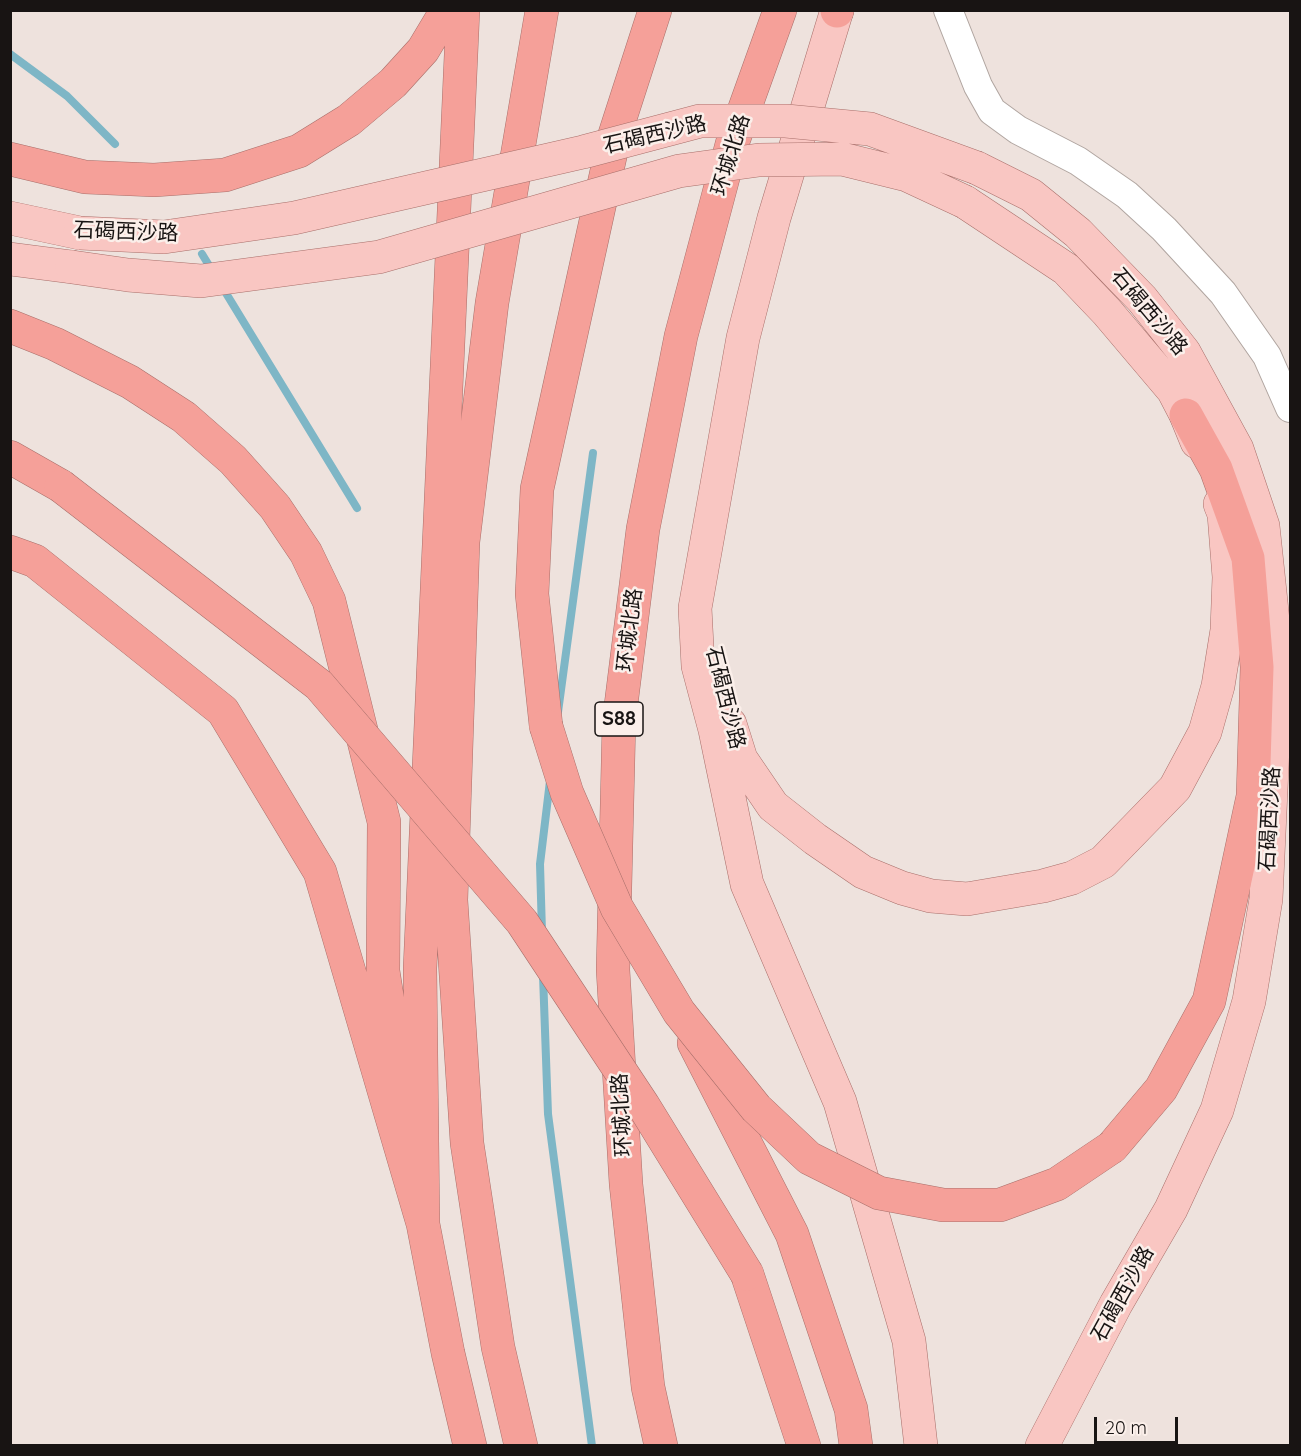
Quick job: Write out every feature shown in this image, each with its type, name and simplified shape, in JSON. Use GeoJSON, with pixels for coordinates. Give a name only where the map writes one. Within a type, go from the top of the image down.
{"type":"FeatureCollection","features":[{"type":"Feature","properties":{"kind":"highway"},"geometry":{"type":"LineString","coordinates":[[10,159],[85,177],[154,180],[225,175],[299,151],[349,120],[393,84],[423,50],[447,10]]}},
{"type":"Feature","properties":{"kind":"highway"},"geometry":{"type":"LineString","coordinates":[[423,1224],[420,968],[463,10]]}},
{"type":"Feature","properties":{"kind":"highway"},"geometry":{"type":"LineString","coordinates":[[521,1446],[498,1347],[467,1143],[452,900],[463,542],[492,303],[542,10]]}},
{"type":"Feature","properties":{"kind":"highway"},"geometry":{"type":"LineString","coordinates":[[655,10],[615,134],[537,489],[532,594],[546,726],[567,794],[617,908],[679,1012],[792,1234],[851,1409],[856,1446]]}},
{"type":"Feature","properties":{"kind":"highway","name":"环城北路"},"geometry":{"type":"LineString","coordinates":[[661,1446],[648,1387],[626,1184],[613,970],[619,721],[643,529],[681,336],[732,144],[780,10]]}},
{"type":"Feature","properties":{"kind":"highway"},"geometry":{"type":"LineString","coordinates":[[10,326],[55,344],[130,382],[184,417],[233,460],[281,516],[306,553],[329,601],[384,822],[383,971],[423,1224],[448,1353],[470,1446]]}},
{"type":"Feature","properties":{"kind":"highway"},"geometry":{"type":"LineString","coordinates":[[679,1012],[756,1108],[809,1158],[879,1193],[943,1205],[999,1205],[1058,1184],[1112,1147],[1161,1089],[1209,1001],[1253,796],[1257,667],[1248,558],[1216,469],[1186,415]]}},
{"type":"Feature","properties":{"kind":"highway"},"geometry":{"type":"LineString","coordinates":[[10,457],[61,486],[319,685],[522,922],[642,1105],[747,1274],[804,1446]]}},
{"type":"Feature","properties":{"kind":"highway"},"geometry":{"type":"LineString","coordinates":[[10,552],[35,561],[223,711],[320,872],[423,1224]]}},
{"type":"Feature","properties":{"kind":"main road"},"geometry":{"type":"LineString","coordinates":[[837,10],[774,218],[743,338],[695,608],[698,666],[715,730],[747,884],[840,1102],[909,1341],[921,1446]]}},
{"type":"Feature","properties":{"kind":"main road","name":"石碣西沙路"},"geometry":{"type":"LineString","coordinates":[[10,218],[80,233],[164,237],[294,218],[583,152],[700,121],[786,120],[870,129],[977,168],[1031,195],[1078,233],[1143,299],[1185,352],[1237,449],[1263,526],[1277,659],[1266,899],[1249,1001],[1220,1099],[1171,1209],[1116,1304],[1042,1446]]}},
{"type":"Feature","properties":{"kind":"main road","name":"石碣西沙路"},"geometry":{"type":"LineString","coordinates":[[10,259],[128,275],[201,281],[379,257],[679,171],[759,160],[842,159],[907,175],[965,202],[1066,269],[1107,312],[1173,390],[1186,415],[1224,514],[1229,577],[1227,630],[1218,686],[1205,732],[1175,788],[1103,862],[1072,878],[1043,886],[967,899],[931,896],[902,888],[863,872],[773,806],[741,759],[722,699],[707,625],[703,560]]}},
{"type":"Feature","properties":{"kind":"street"},"geometry":{"type":"LineString","coordinates":[[948,10],[978,86],[992,111],[1018,130],[1078,161],[1127,195],[1164,229],[1223,293],[1267,356],[1290,408]]}},
{"type":"Feature","properties":{"kind":"street"},"geometry":{"type":"LineString","coordinates":[[1277,659],[1290,614]]}},
{"type":"Feature","properties":{"kind":"waterway"},"geometry":{"type":"LineString","coordinates":[[10,54],[67,96],[115,144]]}},
{"type":"Feature","properties":{"kind":"waterway"},"geometry":{"type":"LineString","coordinates":[[202,254],[213,272]]}},
{"type":"Feature","properties":{"kind":"waterway"},"geometry":{"type":"LineString","coordinates":[[221,285],[357,508]]}},
{"type":"Feature","properties":{"kind":"waterway"},"geometry":{"type":"LineString","coordinates":[[558,712],[593,453]]}},
{"type":"Feature","properties":{"kind":"waterway"},"geometry":{"type":"LineString","coordinates":[[542,932],[540,864],[550,781]]}},
{"type":"Feature","properties":{"kind":"waterway"},"geometry":{"type":"LineString","coordinates":[[543,975],[548,1114],[592,1446]]}}]}
